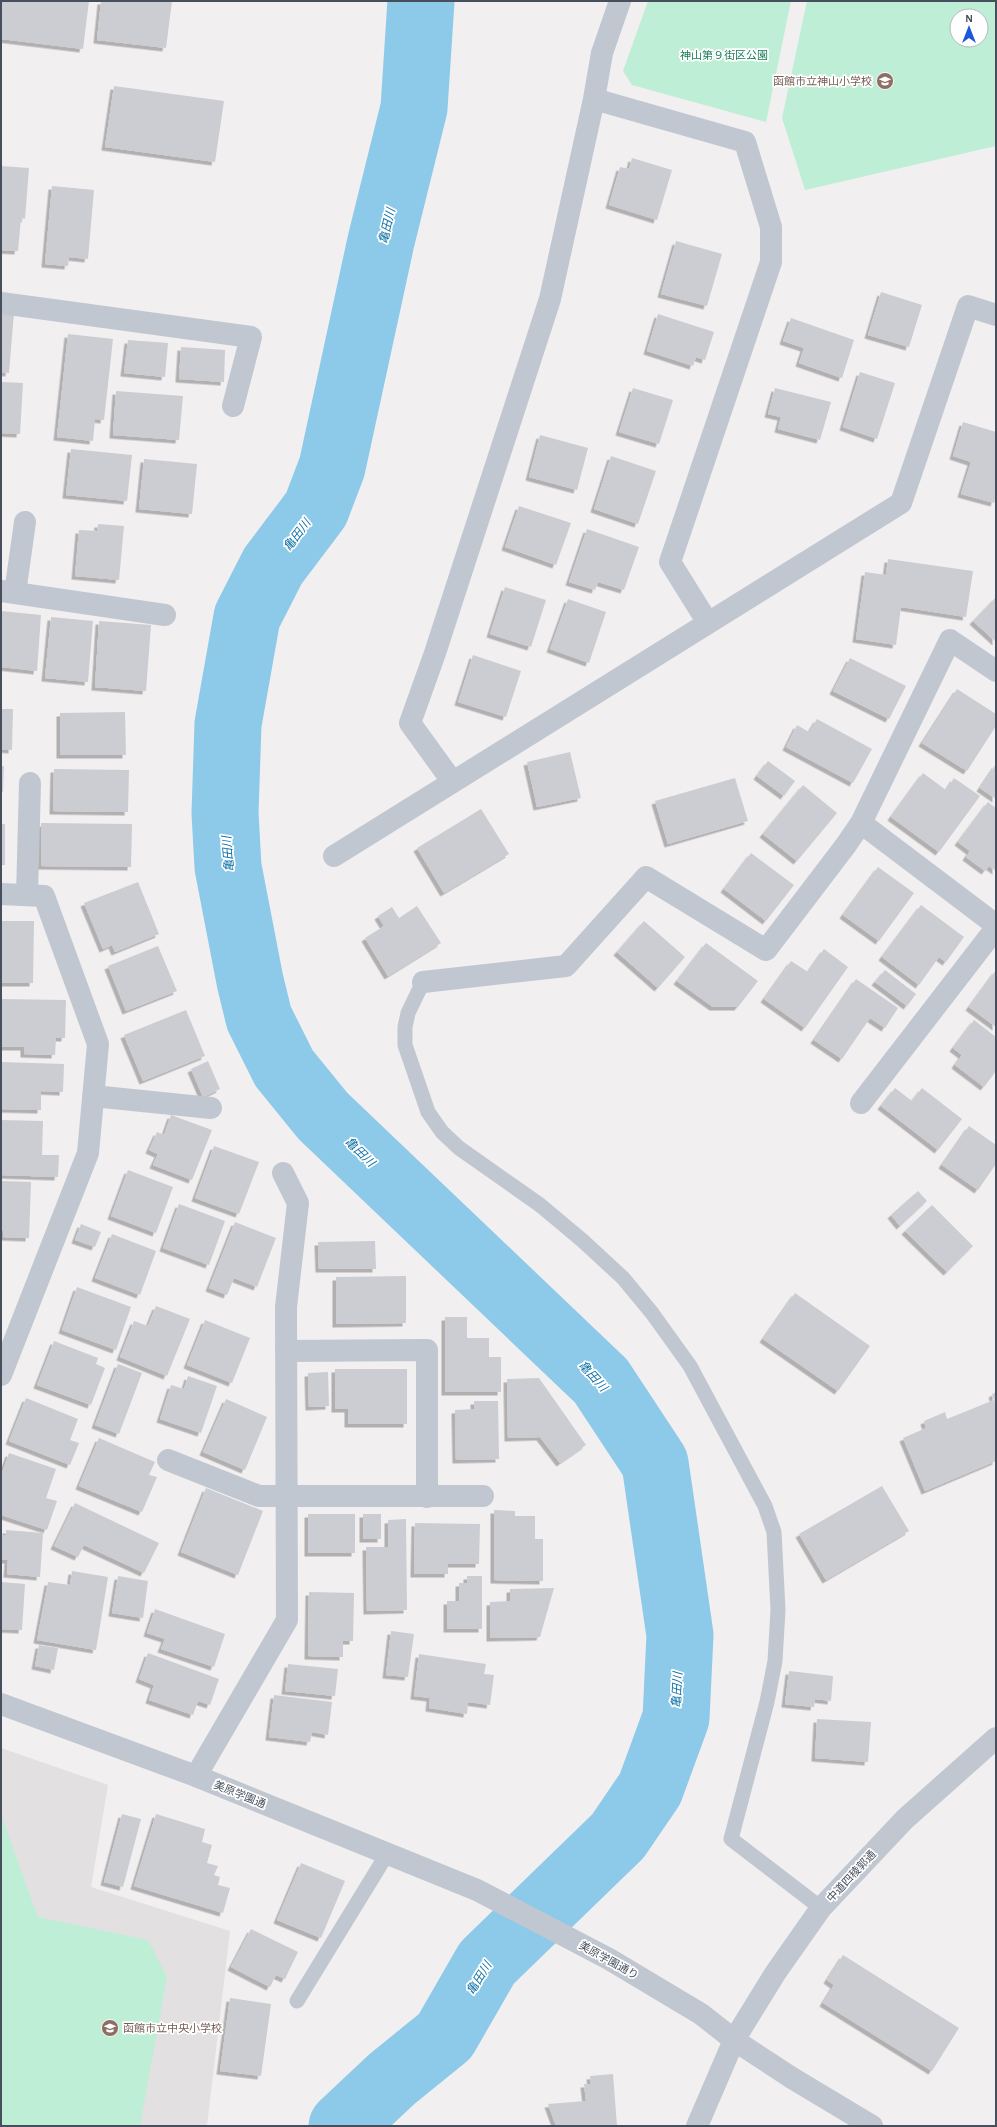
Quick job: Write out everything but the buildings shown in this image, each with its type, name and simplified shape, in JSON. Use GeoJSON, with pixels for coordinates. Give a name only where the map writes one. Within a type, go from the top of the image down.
{"type":"FeatureCollection","features":[{"type":"Feature","properties":{"kind":"street"},"geometry":{"type":"LineString","coordinates":[[452,781],[410,723],[435,653],[550,299],[594,99],[602,53],[620,1]]}},
{"type":"Feature","properties":{"kind":"street"},"geometry":{"type":"LineString","coordinates":[[594,99],[745,142],[771,227],[770,262],[670,562],[708,623]]}},
{"type":"Feature","properties":{"kind":"street"},"geometry":{"type":"LineString","coordinates":[[1,303],[251,336],[233,406]]}},
{"type":"Feature","properties":{"kind":"street"},"geometry":{"type":"LineString","coordinates":[[334,856],[452,781],[901,503],[968,306],[996,315]]}},
{"type":"Feature","properties":{"kind":"street"},"geometry":{"type":"LineString","coordinates":[[25,522],[8,592],[164,615]]}},
{"type":"Feature","properties":{"kind":"street"},"geometry":{"type":"LineString","coordinates":[[423,982],[566,966],[646,877],[766,950],[861,823],[950,640],[996,671]]}},
{"type":"Feature","properties":{"kind":"street"},"geometry":{"type":"LineString","coordinates":[[27,895],[30,783]]}},
{"type":"Feature","properties":{"kind":"street"},"geometry":{"type":"LineString","coordinates":[[861,823],[996,924]]}},
{"type":"Feature","properties":{"kind":"street"},"geometry":{"type":"LineString","coordinates":[[1,894],[44,896],[98,1044],[88,1153],[1,1376]]}},
{"type":"Feature","properties":{"kind":"street"},"geometry":{"type":"LineString","coordinates":[[861,1103],[996,928]]}},
{"type":"Feature","properties":{"kind":"street"},"geometry":{"type":"LineString","coordinates":[[93,1096],[211,1108]]}},
{"type":"Feature","properties":{"kind":"street"},"geometry":{"type":"LineString","coordinates":[[196,1776],[287,1620],[286,1307],[298,1203],[283,1173]]}},
{"type":"Feature","properties":{"kind":"street"},"geometry":{"type":"LineString","coordinates":[[286,1351],[427,1350],[427,1497]]}},
{"type":"Feature","properties":{"kind":"street"},"geometry":{"type":"LineString","coordinates":[[168,1460],[258,1496],[483,1496]]}},
{"type":"Feature","properties":{"kind":"street","name":"美原学園通"},"geometry":{"type":"LineString","coordinates":[[1,1704],[196,1776],[477,1890]]}},
{"type":"Feature","properties":{"kind":"street","name":"中道四稜郭通"},"geometry":{"type":"LineString","coordinates":[[697,2126],[734,2040],[776,1972],[821,1908],[905,1819],[996,1738]]}},
{"type":"Feature","properties":{"kind":"street","name":"美原学園通り"},"geometry":{"type":"LineString","coordinates":[[477,1890],[609,1959],[701,2014],[734,2040],[792,2078],[872,2126]]}},
{"type":"Feature","properties":{"kind":"lane"},"geometry":{"type":"LineString","coordinates":[[423,982],[408,1014],[405,1027],[405,1045],[428,1112],[442,1132],[459,1148],[540,1204],[583,1241],[622,1278],[652,1313],[690,1366],[765,1506],[774,1532],[778,1610],[775,1661],[767,1702],[751,1755],[731,1839],[821,1908]]}},
{"type":"Feature","properties":{"kind":"lane"},"geometry":{"type":"LineString","coordinates":[[297,2001],[388,1854]]}},
{"type":"Feature","properties":{"kind":"shaded area","name":"函館市立中央小学校"},"geometry":{"type":"Polygon","coordinates":[[[1,1748],[108,1785],[91,1887],[230,1931],[207,2126],[1,2126],[1,1748]]]}},
{"type":"Feature","properties":{"kind":"green space","name":"神山第９街区公園"},"geometry":{"type":"Polygon","coordinates":[[[648,1],[791,1],[766,122],[632,85],[623,71],[648,1]]]}},
{"type":"Feature","properties":{"kind":"green space","name":"函館市立神山小学校"},"geometry":{"type":"Polygon","coordinates":[[[807,1],[996,1],[996,146],[805,190],[782,118],[807,1]]]}},
{"type":"Feature","properties":{"kind":"green space"},"geometry":{"type":"Polygon","coordinates":[[[1,1815],[38,1917],[148,1940],[167,1977],[140,2126],[1,2126],[1,1815]]]}},
{"type":"Feature","properties":{"kind":"waterway","name":"亀田川"},"geometry":{"type":"LineString","coordinates":[[342,2126],[392,2079],[445,2036],[487,1963],[618,1836],[650,1789],[676,1718],[680,1635],[655,1463],[601,1381],[323,1116],[284,1068],[259,1018],[250,981],[228,867],[225,813],[228,724],[247,617],[273,566],[316,509],[332,467],[381,241],[414,108],[421,1]]}},
{"type":"Feature","properties":{"kind":"place","name":"函館市立神山小学校"},"geometry":{"type":"Point","coordinates":[885,81]}},
{"type":"Feature","properties":{"kind":"place","name":"函館市立中央小学校"},"geometry":{"type":"Point","coordinates":[110,2028]}}]}
